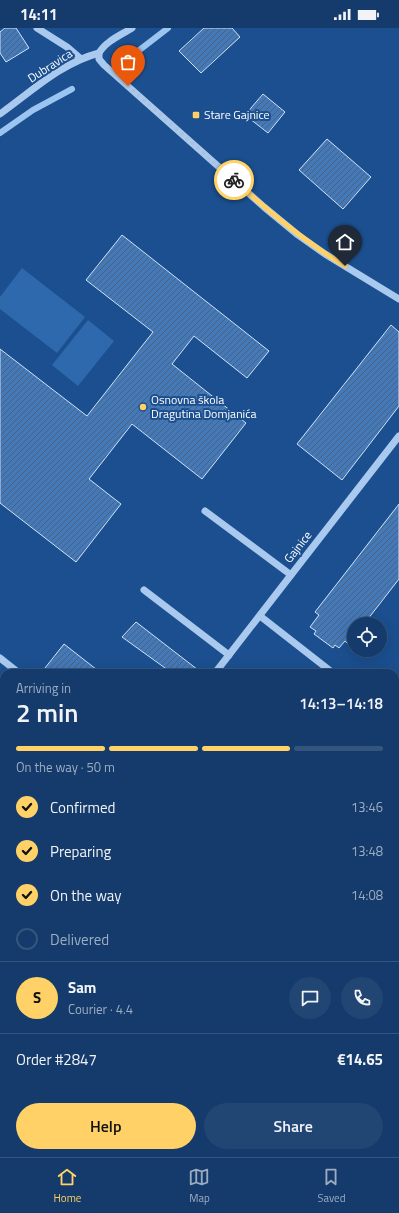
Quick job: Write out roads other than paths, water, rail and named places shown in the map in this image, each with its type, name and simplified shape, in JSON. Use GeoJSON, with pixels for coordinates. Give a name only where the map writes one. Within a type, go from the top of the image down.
{"type":"FeatureCollection","features":[{"type":"Feature","properties":{"kind":"street"},"geometry":{"type":"LineString","coordinates":[[37,28],[67,47],[81,59]]}},
{"type":"Feature","properties":{"kind":"street","name":"Dubravica"},"geometry":{"type":"LineString","coordinates":[[0,114],[42,82],[71,63],[99,53],[102,47],[132,28]]}},
{"type":"Feature","properties":{"kind":"street"},"geometry":{"type":"LineString","coordinates":[[99,53],[99,59],[104,65],[270,212],[298,235],[325,254],[399,300]]}},
{"type":"Feature","properties":{"kind":"street","name":"Gajnice"},"geometry":{"type":"LineString","coordinates":[[219,669],[399,437]]}},
{"type":"Feature","properties":{"kind":"street"},"geometry":{"type":"LineString","coordinates":[[205,511],[291,575]]}},
{"type":"Feature","properties":{"kind":"street"},"geometry":{"type":"LineString","coordinates":[[144,590],[229,655]]}},
{"type":"Feature","properties":{"kind":"street"},"geometry":{"type":"LineString","coordinates":[[260,616],[328,669]]}},
{"type":"Feature","properties":{"kind":"street"},"geometry":{"type":"LineString","coordinates":[[0,658],[14,669]]}},
{"type":"Feature","properties":{"kind":"waterway","name":"Dubravica"},"geometry":{"type":"LineString","coordinates":[[133,55],[168,28]]}},
{"type":"Feature","properties":{"kind":"waterway","name":"Dubravica"},"geometry":{"type":"LineString","coordinates":[[0,133],[33,110],[72,89]]}},
{"type":"Feature","properties":{"kind":"place","name":"Stare Gajnice"},"geometry":{"type":"Point","coordinates":[196,115]}},
{"type":"Feature","properties":{"kind":"place","name":"Osnovna škola Dragutina Domjanića"},"geometry":{"type":"Point","coordinates":[143,407]}}]}
